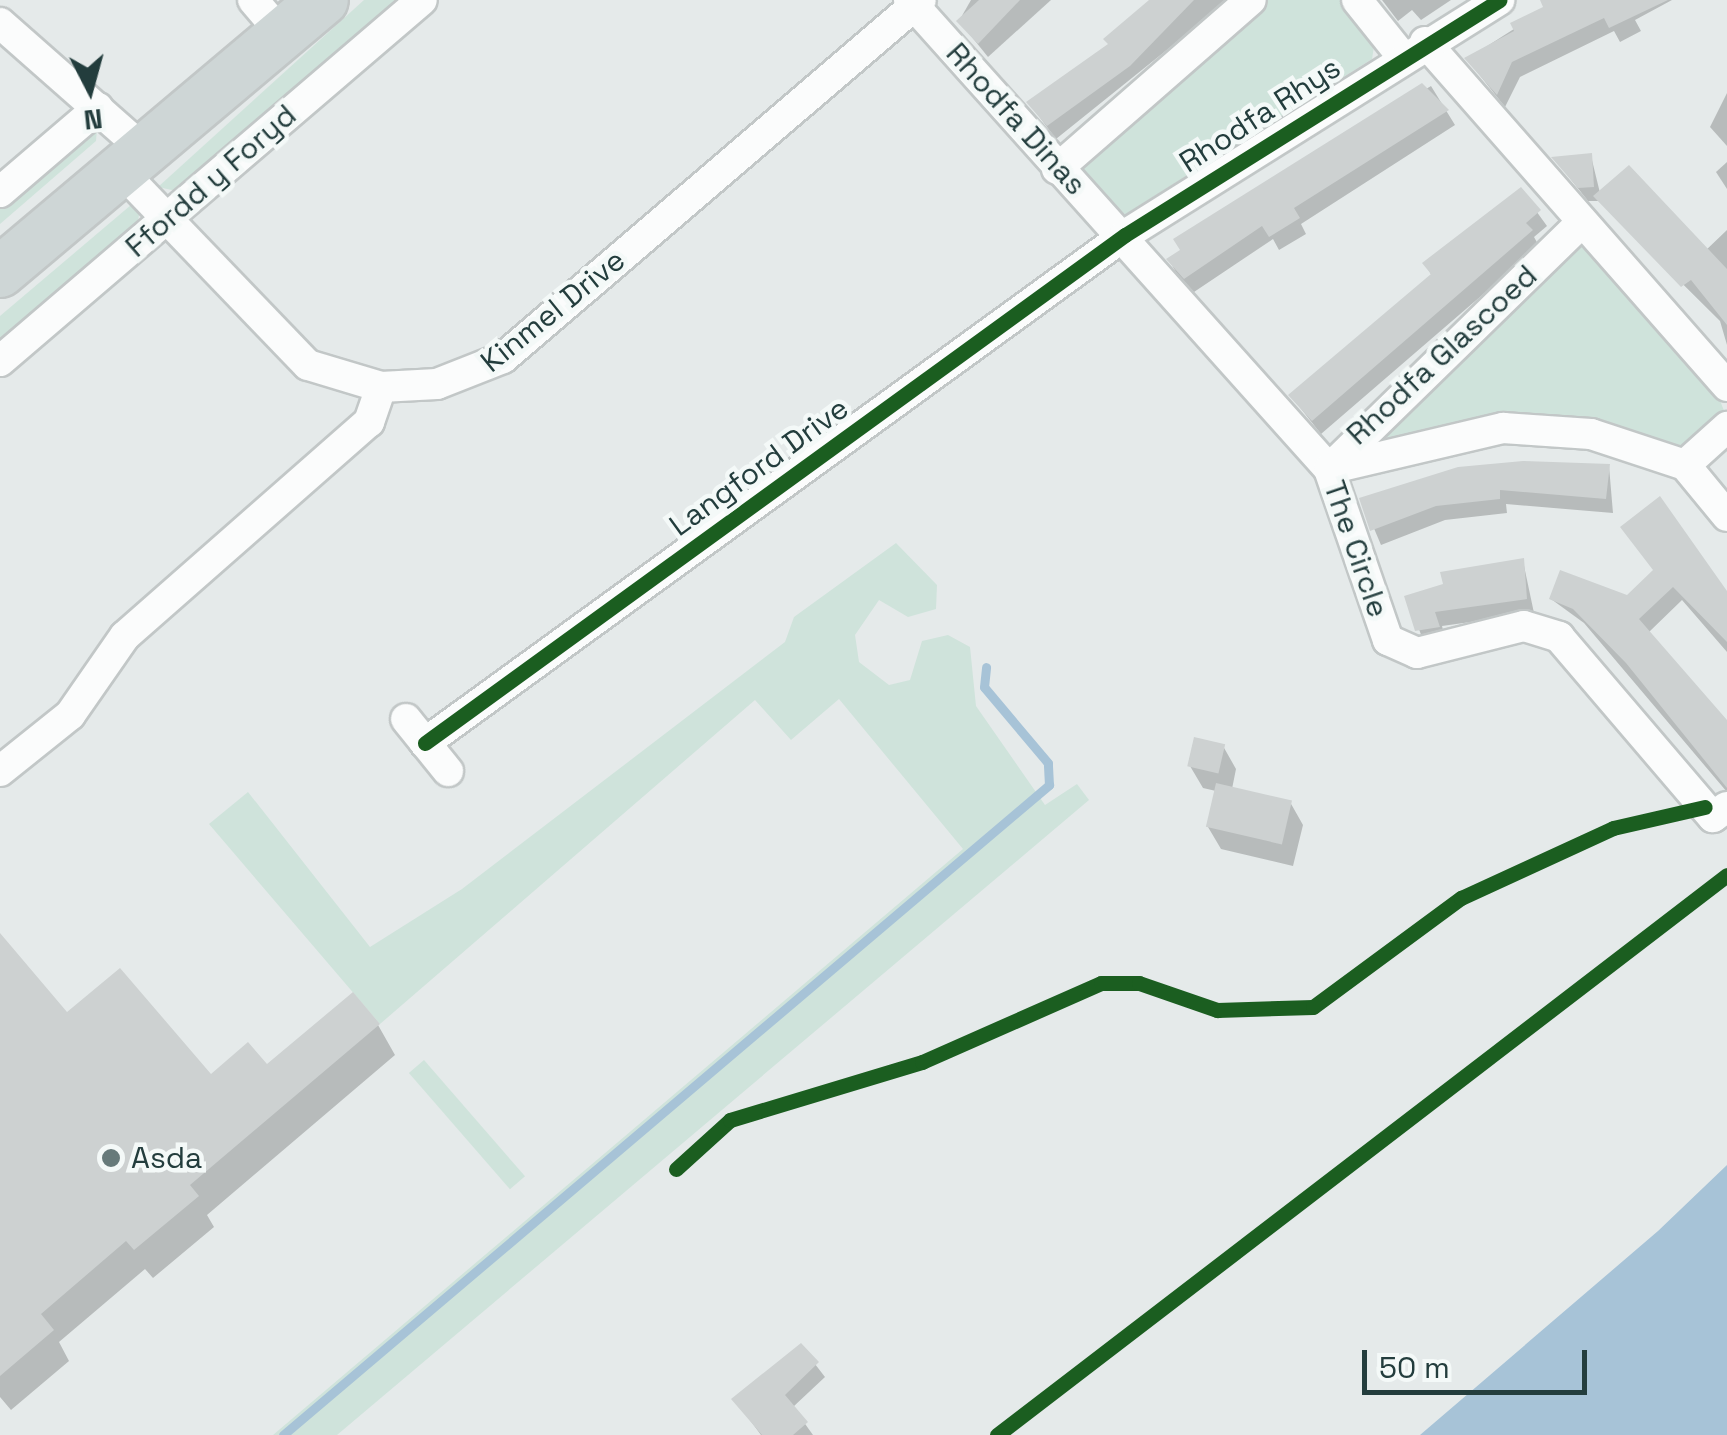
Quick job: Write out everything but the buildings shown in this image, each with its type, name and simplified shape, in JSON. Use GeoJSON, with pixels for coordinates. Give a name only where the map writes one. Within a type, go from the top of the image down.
{"type":"FeatureCollection","features":[{"type":"Feature","properties":{"kind":"main road"},"geometry":{"type":"LineString","coordinates":[[0,272],[133,161],[267,17],[322,0]]}},
{"type":"Feature","properties":{"kind":"street","name":"Ffordd y Foryd"},"geometry":{"type":"LineString","coordinates":[[0,361],[422,0]]}},
{"type":"Feature","properties":{"kind":"street"},"geometry":{"type":"LineString","coordinates":[[1057,168],[1250,0]]}},
{"type":"Feature","properties":{"kind":"street"},"geometry":{"type":"LineString","coordinates":[[1357,0],[1413,49],[1727,386]]}},
{"type":"Feature","properties":{"kind":"street","name":"Rhodfa Rhys"},"geometry":{"type":"LineString","coordinates":[[1125,236],[1413,49],[1499,0]]}},
{"type":"Feature","properties":{"kind":"street","name":"Kinmel Drive"},"geometry":{"type":"LineString","coordinates":[[0,22],[98,108],[166,219],[279,344],[308,365],[381,387],[437,384],[503,358],[915,2]]}},
{"type":"Feature","properties":{"kind":"street","name":"Rhodfa Dinas"},"geometry":{"type":"LineString","coordinates":[[915,2],[1057,168],[1125,236]]}},
{"type":"Feature","properties":{"kind":"street"},"geometry":{"type":"LineString","coordinates":[[0,192],[98,108]]}},
{"type":"Feature","properties":{"kind":"street","name":"Rhodfa Glascoed"},"geometry":{"type":"LineString","coordinates":[[1329,469],[1579,225]]}},
{"type":"Feature","properties":{"kind":"street","name":"The Circle"},"geometry":{"type":"LineString","coordinates":[[1125,236],[1329,469],[1388,640],[1417,653],[1524,626],[1560,637],[1720,812]]}},
{"type":"Feature","properties":{"kind":"street","name":"Langford Drive"},"geometry":{"type":"LineString","coordinates":[[448,772],[416,731],[1125,236]]}},
{"type":"Feature","properties":{"kind":"street"},"geometry":{"type":"LineString","coordinates":[[0,771],[40,756],[125,636],[236,521],[368,422],[381,387]]}},
{"type":"Feature","properties":{"kind":"street"},"geometry":{"type":"LineString","coordinates":[[1727,427],[1685,465],[1727,516]]}},
{"type":"Feature","properties":{"kind":"street","name":"Rhodfa Glascoed"},"geometry":{"type":"LineString","coordinates":[[1329,469],[1503,428],[1590,434],[1685,465]]}},
{"type":"Feature","properties":{"kind":"green space"},"geometry":{"type":"Polygon","coordinates":[[[364,0],[403,0],[181,192],[158,187],[364,0]]]}},
{"type":"Feature","properties":{"kind":"green space"},"geometry":{"type":"Polygon","coordinates":[[[1261,0],[1341,0],[1375,40],[1372,59],[1126,214],[1111,212],[1075,163],[1261,0]]]}},
{"type":"Feature","properties":{"kind":"green space"},"geometry":{"type":"Polygon","coordinates":[[[97,129],[96,141],[0,224],[0,208],[97,129]]]}},
{"type":"Feature","properties":{"kind":"green space"},"geometry":{"type":"Polygon","coordinates":[[[131,205],[140,209],[137,227],[0,348],[0,316],[131,205]]]}},
{"type":"Feature","properties":{"kind":"green space"},"geometry":{"type":"Polygon","coordinates":[[[1578,243],[1716,390],[1726,416],[1676,449],[1516,415],[1424,429],[1356,452],[1578,243]]]}},
{"type":"Feature","properties":{"kind":"green space"},"geometry":{"type":"Polygon","coordinates":[[[896,543],[937,585],[936,609],[908,617],[879,600],[855,635],[859,662],[889,685],[910,680],[922,641],[948,635],[970,647],[976,706],[1045,805],[1077,784],[1089,800],[337,1435],[273,1435],[963,849],[839,699],[791,740],[755,700],[380,1024],[209,824],[248,792],[370,947],[462,889],[785,642],[794,617],[896,543]]]}},
{"type":"Feature","properties":{"kind":"green space"},"geometry":{"type":"Polygon","coordinates":[[[424,1060],[525,1176],[510,1189],[409,1073],[424,1060]]]}},
{"type":"Feature","properties":{"kind":"water"},"geometry":{"type":"Polygon","coordinates":[[[1727,1165],[1727,1435],[1420,1435],[1658,1231],[1727,1165]]]}},
{"type":"Feature","properties":{"kind":"waterway"},"geometry":{"type":"LineString","coordinates":[[283,1435],[1049,785],[1048,763],[984,687],[986,667]]}},
{"type":"Feature","properties":{"kind":"cycle path"},"geometry":{"type":"LineString","coordinates":[[425,743],[1125,235],[1499,0]]}},
{"type":"Feature","properties":{"kind":"cycle path"},"geometry":{"type":"LineString","coordinates":[[676,1169],[730,1120],[922,1062],[1101,983],[1139,983],[1217,1010],[1313,1007],[1461,898],[1613,828],[1705,807]]}},
{"type":"Feature","properties":{"kind":"cycle path"},"geometry":{"type":"LineString","coordinates":[[997,1435],[1727,875]]}},
{"type":"Feature","properties":{"kind":"place","name":"Asda"},"geometry":{"type":"Point","coordinates":[111,1158]}}]}
